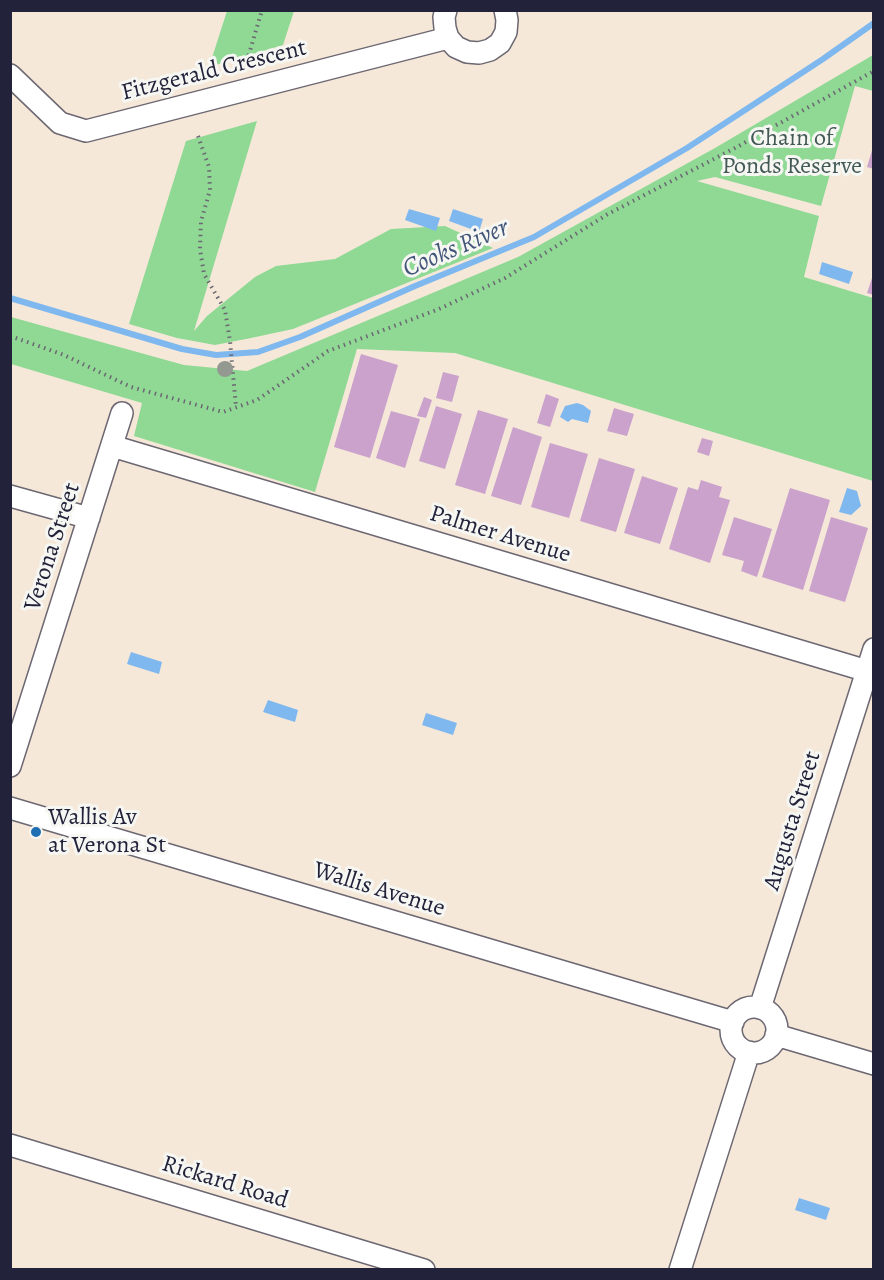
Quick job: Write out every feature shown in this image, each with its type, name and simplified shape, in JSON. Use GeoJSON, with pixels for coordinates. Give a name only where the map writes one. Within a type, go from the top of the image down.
{"type":"FeatureCollection","features":[{"type":"Feature","properties":{"kind":"street"},"geometry":{"type":"LineString","coordinates":[[446,10],[444,17],[448,38],[456,47],[467,52],[479,53],[490,50],[500,43],[506,32],[505,10]]}},
{"type":"Feature","properties":{"kind":"street","name":"Fitzgerald Crescent"},"geometry":{"type":"LineString","coordinates":[[10,75],[60,123],[86,131],[448,38]]}},
{"type":"Feature","properties":{"kind":"street","name":"Verona Street"},"geometry":{"type":"LineString","coordinates":[[10,766],[122,413]]}},
{"type":"Feature","properties":{"kind":"street","name":"Palmer Avenue"},"geometry":{"type":"LineString","coordinates":[[112,446],[870,672]]}},
{"type":"Feature","properties":{"kind":"street"},"geometry":{"type":"LineString","coordinates":[[10,496],[89,518]]}},
{"type":"Feature","properties":{"kind":"street","name":"Augusta Street"},"geometry":{"type":"LineString","coordinates":[[760,1008],[870,672],[873,649]]}},
{"type":"Feature","properties":{"kind":"street","name":"Wallis Avenue"},"geometry":{"type":"LineString","coordinates":[[10,808],[733,1022]]}},
{"type":"Feature","properties":{"kind":"street"},"geometry":{"type":"LineString","coordinates":[[760,1008],[772,1016],[777,1028],[774,1041],[763,1051],[749,1052],[742,1049],[732,1037],[733,1022],[744,1010],[760,1008]]}},
{"type":"Feature","properties":{"kind":"street"},"geometry":{"type":"LineString","coordinates":[[776,1035],[873,1065]]}},
{"type":"Feature","properties":{"kind":"street"},"geometry":{"type":"LineString","coordinates":[[680,1269],[749,1052]]}},
{"type":"Feature","properties":{"kind":"street","name":"Rickard Road"},"geometry":{"type":"LineString","coordinates":[[10,1145],[424,1269]]}},
{"type":"Feature","properties":{"kind":"path"},"geometry":{"type":"LineString","coordinates":[[247,61],[262,10]]}},
{"type":"Feature","properties":{"kind":"path"},"geometry":{"type":"LineString","coordinates":[[10,336],[64,355],[131,387],[223,412],[257,400],[328,351],[439,309],[505,278],[608,214],[735,148],[873,71]]}},
{"type":"Feature","properties":{"kind":"path"},"geometry":{"type":"LineString","coordinates":[[198,136],[209,167],[210,190],[201,221],[200,249],[204,274],[225,310],[236,406]]}},
{"type":"Feature","properties":{"kind":"green space"},"geometry":{"type":"Polygon","coordinates":[[[227,10],[294,11],[283,45],[209,67],[227,10]]]}},
{"type":"Feature","properties":{"kind":"green space","name":"Chain of Ponds Reserve"},"geometry":{"type":"Polygon","coordinates":[[[873,55],[873,91],[855,86],[821,206],[715,177],[697,181],[819,216],[804,277],[873,298],[873,481],[455,353],[357,349],[315,492],[134,436],[142,403],[11,364],[11,317],[184,365],[247,371],[518,257],[715,148],[873,55]]]}},
{"type":"Feature","properties":{"kind":"green space"},"geometry":{"type":"Polygon","coordinates":[[[257,121],[194,331],[207,316],[255,277],[276,266],[335,259],[391,229],[445,226],[493,248],[293,329],[251,338],[215,345],[177,338],[129,324],[186,141],[257,121]]]}},
{"type":"Feature","properties":{"kind":"water"},"geometry":{"type":"Polygon","coordinates":[[[409,209],[440,218],[436,231],[405,220],[409,209]]]}},
{"type":"Feature","properties":{"kind":"water"},"geometry":{"type":"Polygon","coordinates":[[[453,209],[483,219],[479,232],[449,221],[453,209]]]}},
{"type":"Feature","properties":{"kind":"water"},"geometry":{"type":"Polygon","coordinates":[[[822,262],[853,272],[849,284],[819,274],[822,262]]]}},
{"type":"Feature","properties":{"kind":"water"},"geometry":{"type":"Polygon","coordinates":[[[577,403],[591,411],[588,423],[572,419],[568,422],[560,417],[565,406],[577,403]]]}},
{"type":"Feature","properties":{"kind":"water"},"geometry":{"type":"Polygon","coordinates":[[[847,488],[857,491],[861,506],[851,515],[839,512],[847,488]]]}},
{"type":"Feature","properties":{"kind":"water"},"geometry":{"type":"Polygon","coordinates":[[[131,652],[162,662],[159,674],[127,664],[131,652]]]}},
{"type":"Feature","properties":{"kind":"water"},"geometry":{"type":"Polygon","coordinates":[[[268,700],[298,710],[295,722],[263,712],[268,700]]]}},
{"type":"Feature","properties":{"kind":"water"},"geometry":{"type":"Polygon","coordinates":[[[426,713],[457,723],[453,735],[422,725],[426,713]]]}},
{"type":"Feature","properties":{"kind":"water"},"geometry":{"type":"Polygon","coordinates":[[[799,1198],[830,1208],[826,1220],[795,1210],[799,1198]]]}},
{"type":"Feature","properties":{"kind":"building"},"geometry":{"type":"Polygon","coordinates":[[[874,147],[874,169],[867,167],[874,147]]]}},
{"type":"Feature","properties":{"kind":"building"},"geometry":{"type":"Polygon","coordinates":[[[874,275],[874,295],[867,293],[874,275]]]}},
{"type":"Feature","properties":{"kind":"building"},"geometry":{"type":"Polygon","coordinates":[[[361,354],[398,365],[370,458],[334,447],[361,354]]]}},
{"type":"Feature","properties":{"kind":"building"},"geometry":{"type":"Polygon","coordinates":[[[443,372],[459,376],[452,402],[436,398],[443,372]]]}},
{"type":"Feature","properties":{"kind":"building"},"geometry":{"type":"Polygon","coordinates":[[[546,394],[559,399],[550,427],[537,423],[546,394]]]}},
{"type":"Feature","properties":{"kind":"building"},"geometry":{"type":"Polygon","coordinates":[[[424,397],[432,400],[426,418],[417,416],[424,397]]]}},
{"type":"Feature","properties":{"kind":"building"},"geometry":{"type":"Polygon","coordinates":[[[436,406],[462,414],[445,469],[419,461],[436,406]]]}},
{"type":"Feature","properties":{"kind":"building"},"geometry":{"type":"Polygon","coordinates":[[[614,408],[634,414],[627,436],[607,431],[614,408]]]}},
{"type":"Feature","properties":{"kind":"building"},"geometry":{"type":"Polygon","coordinates":[[[478,410],[508,419],[485,494],[455,485],[478,410]]]}},
{"type":"Feature","properties":{"kind":"building"},"geometry":{"type":"Polygon","coordinates":[[[391,411],[420,419],[405,468],[376,458],[391,411]]]}},
{"type":"Feature","properties":{"kind":"building"},"geometry":{"type":"Polygon","coordinates":[[[513,427],[542,437],[521,505],[491,496],[513,427]]]}},
{"type":"Feature","properties":{"kind":"building"},"geometry":{"type":"Polygon","coordinates":[[[702,438],[713,441],[709,456],[697,452],[702,438]]]}},
{"type":"Feature","properties":{"kind":"building"},"geometry":{"type":"Polygon","coordinates":[[[550,443],[588,454],[569,518],[531,507],[550,443]]]}},
{"type":"Feature","properties":{"kind":"building"},"geometry":{"type":"Polygon","coordinates":[[[599,458],[635,469],[616,532],[580,521],[599,458]]]}},
{"type":"Feature","properties":{"kind":"building"},"geometry":{"type":"Polygon","coordinates":[[[642,476],[678,488],[660,544],[624,533],[642,476]]]}},
{"type":"Feature","properties":{"kind":"building"},"geometry":{"type":"Polygon","coordinates":[[[701,480],[722,487],[719,497],[730,500],[710,563],[669,549],[688,487],[698,490],[701,480]]]}},
{"type":"Feature","properties":{"kind":"building"},"geometry":{"type":"Polygon","coordinates":[[[790,488],[830,500],[803,590],[762,577],[790,488]]]}},
{"type":"Feature","properties":{"kind":"building"},"geometry":{"type":"Polygon","coordinates":[[[734,517],[772,529],[757,577],[741,571],[744,561],[722,555],[734,517]]]}},
{"type":"Feature","properties":{"kind":"building"},"geometry":{"type":"Polygon","coordinates":[[[831,517],[868,528],[845,602],[809,591],[831,517]]]}},
{"type":"Feature","properties":{"kind":"waterway","name":"Cooks River"},"geometry":{"type":"LineString","coordinates":[[10,298],[182,349],[216,355],[258,352],[300,337],[534,237],[687,148],[874,23]]}},
{"type":"Feature","properties":{"kind":"place","name":"Wallis Av at Verona St"},"geometry":{"type":"Point","coordinates":[36,832]}}]}
